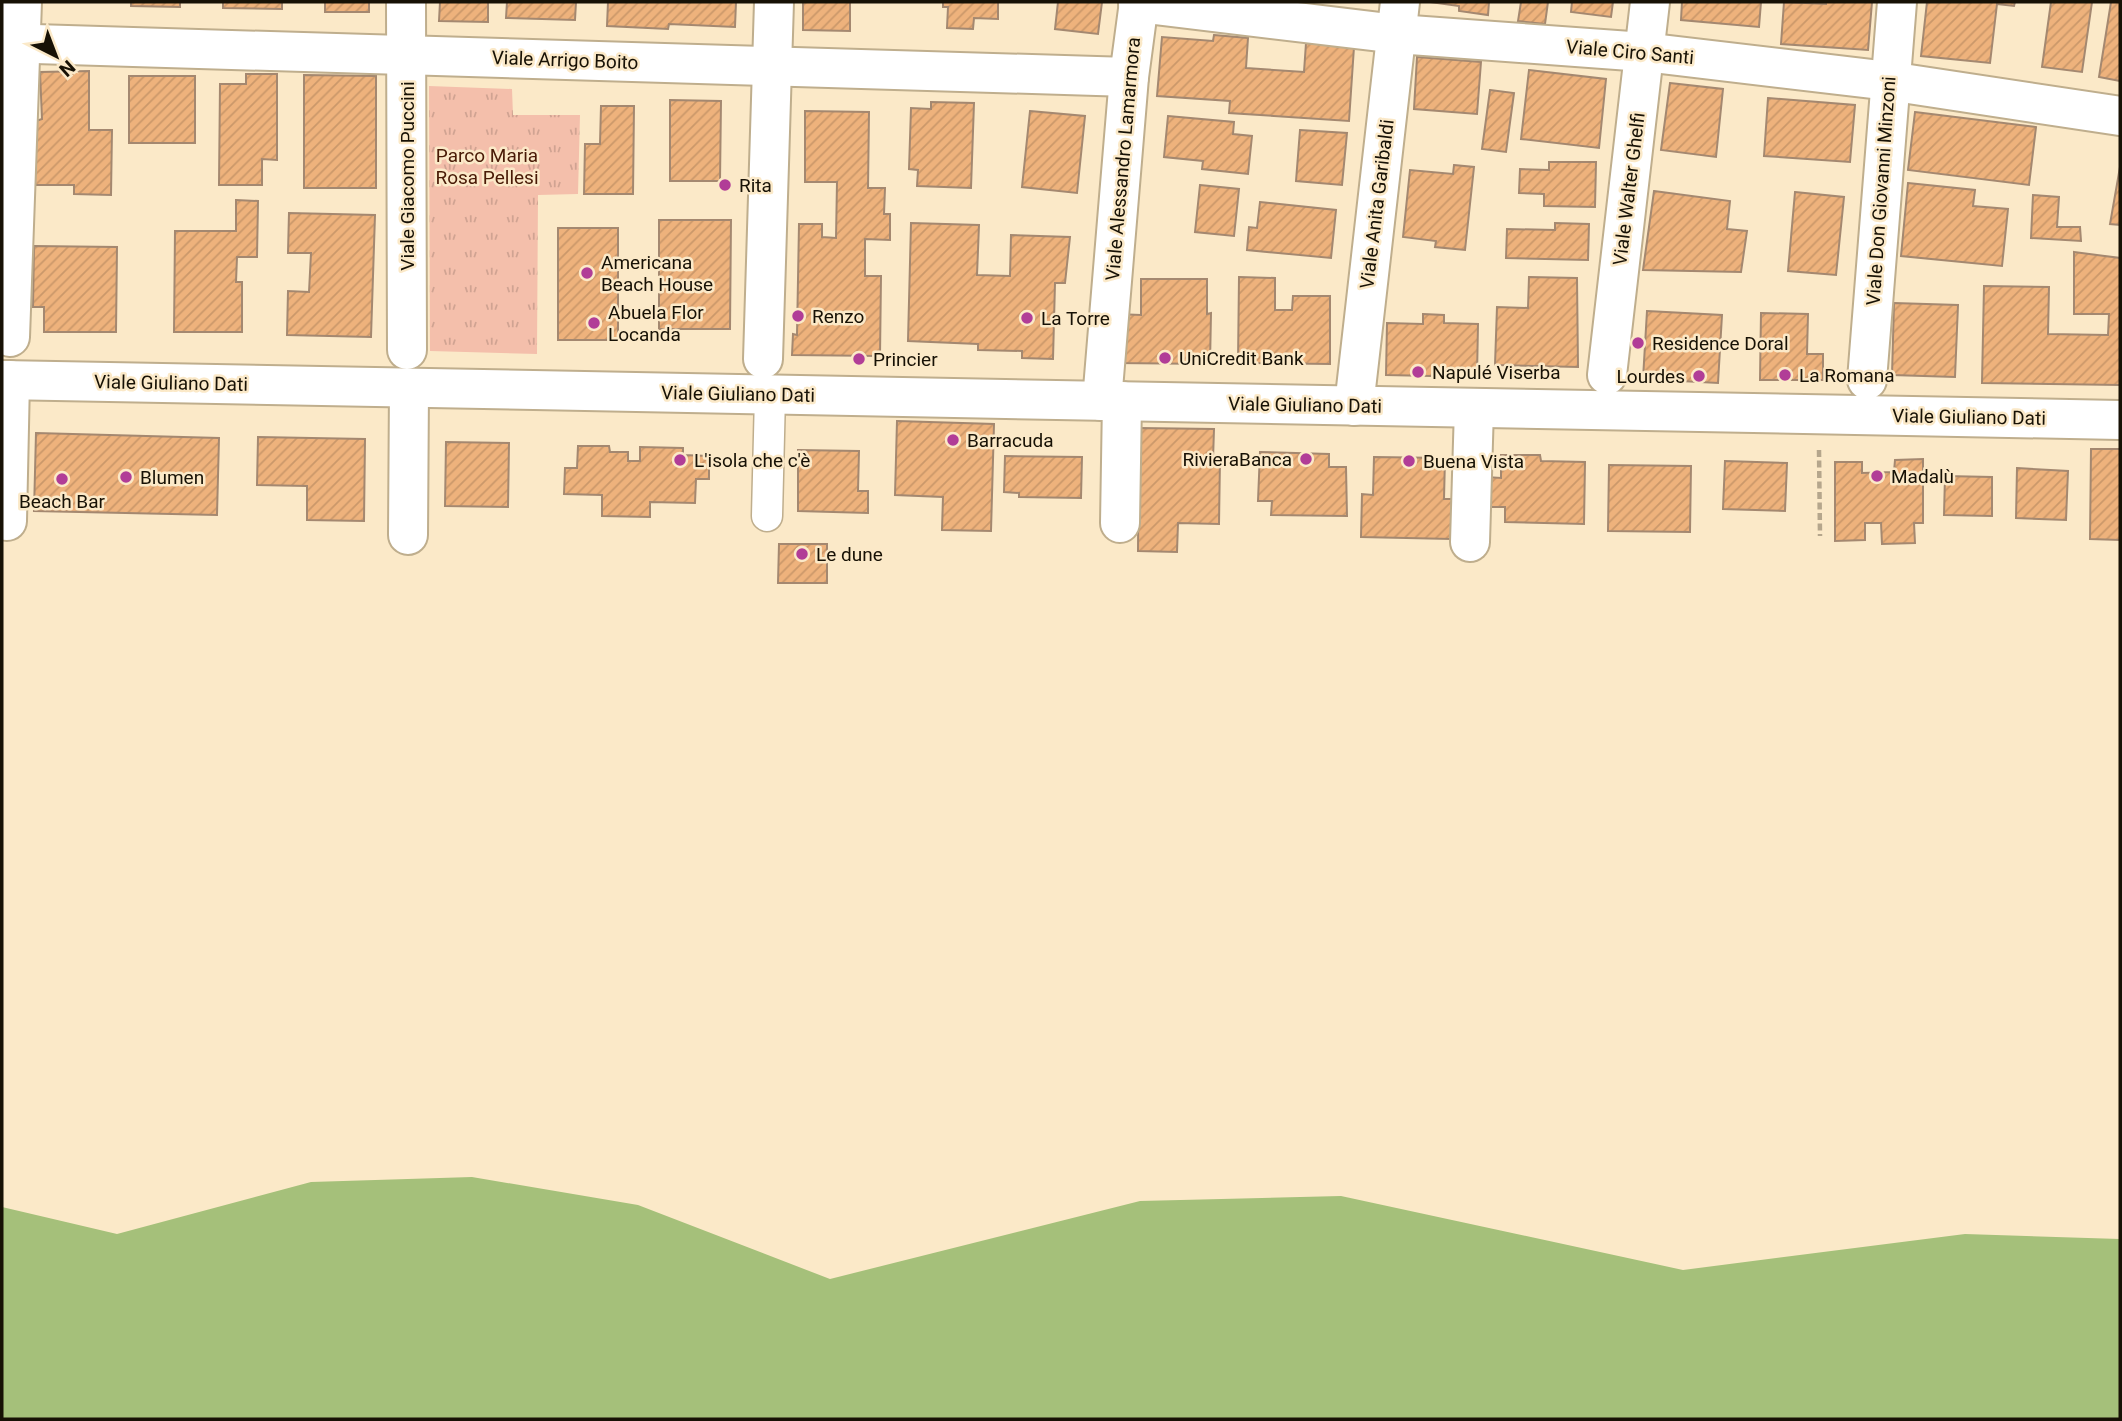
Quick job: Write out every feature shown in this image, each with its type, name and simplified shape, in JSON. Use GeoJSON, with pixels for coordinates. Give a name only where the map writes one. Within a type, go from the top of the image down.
{"type":"FeatureCollection","features":[{"type":"Feature","properties":{"kind":"street"},"geometry":{"type":"LineString","coordinates":[[10,337],[11,43],[22,2]]}},
{"type":"Feature","properties":{"kind":"street","name":"Viale Giacomo Puccini"},"geometry":{"type":"LineString","coordinates":[[406,2],[407,350]]}},
{"type":"Feature","properties":{"kind":"street"},"geometry":{"type":"LineString","coordinates":[[767,516],[774,2]]}},
{"type":"Feature","properties":{"kind":"street","name":"Viale Ciro Santi"},"geometry":{"type":"LineString","coordinates":[[1138,2],[1398,18],[1644,52],[1889,81],[2120,116]]}},
{"type":"Feature","properties":{"kind":"street","name":"Viale Alessandro Lamarmora"},"geometry":{"type":"LineString","coordinates":[[1121,523],[1112,401],[1129,77],[1138,2]]}},
{"type":"Feature","properties":{"kind":"street","name":"Viale Walter Ghelfi"},"geometry":{"type":"LineString","coordinates":[[1608,375],[1650,2]]}},
{"type":"Feature","properties":{"kind":"street","name":"Viale Don Giovanni Minzoni"},"geometry":{"type":"LineString","coordinates":[[1867,380],[1889,81],[1898,2]]}},
{"type":"Feature","properties":{"kind":"street","name":"Viale Anita Garibaldi"},"geometry":{"type":"LineString","coordinates":[[1354,406],[1398,18]]}},
{"type":"Feature","properties":{"kind":"street","name":"Viale Arrigo Boito"},"geometry":{"type":"LineString","coordinates":[[11,43],[1129,77]]}},
{"type":"Feature","properties":{"kind":"street","name":"Viale Giuliano Dati"},"geometry":{"type":"LineString","coordinates":[[6,380],[410,388],[767,377],[1112,401],[2120,420]]}},
{"type":"Feature","properties":{"kind":"street"},"geometry":{"type":"LineString","coordinates":[[6,380],[7,521]]}},
{"type":"Feature","properties":{"kind":"street"},"geometry":{"type":"LineString","coordinates":[[408,535],[410,388]]}},
{"type":"Feature","properties":{"kind":"street"},"geometry":{"type":"LineString","coordinates":[[1470,542],[1474,408]]}},
{"type":"Feature","properties":{"kind":"path"},"geometry":{"type":"LineString","coordinates":[[1818,414],[1820,536]]}},
{"type":"Feature","properties":{"kind":"green space","name":"Parco Maria Rosa Pellesi"},"geometry":{"type":"Polygon","coordinates":[[[429,86],[512,89],[513,115],[580,115],[578,194],[538,195],[537,354],[430,351],[429,86]]]}},
{"type":"Feature","properties":{"kind":"shaded area"},"geometry":{"type":"Polygon","coordinates":[[[472,1177],[638,1205],[830,1279],[1140,1201],[1341,1196],[1683,1270],[1965,1234],[2120,1239],[2120,1419],[2,1419],[2,1207],[117,1234],[311,1182],[472,1177]]]}},
{"type":"Feature","properties":{"kind":"building"},"geometry":{"type":"Polygon","coordinates":[[[131,2],[180,2],[180,7],[131,6],[131,2]]]}},
{"type":"Feature","properties":{"kind":"building"},"geometry":{"type":"Polygon","coordinates":[[[223,2],[282,2],[282,9],[223,8],[223,2]]]}},
{"type":"Feature","properties":{"kind":"building"},"geometry":{"type":"Polygon","coordinates":[[[325,2],[369,2],[369,12],[325,12],[325,2]]]}},
{"type":"Feature","properties":{"kind":"building"},"geometry":{"type":"Polygon","coordinates":[[[440,2],[488,2],[488,22],[439,21],[440,2]]]}},
{"type":"Feature","properties":{"kind":"building"},"geometry":{"type":"Polygon","coordinates":[[[507,2],[576,2],[575,20],[506,18],[507,2]]]}},
{"type":"Feature","properties":{"kind":"building"},"geometry":{"type":"Polygon","coordinates":[[[608,2],[736,2],[735,27],[669,24],[668,29],[607,26],[608,2]]]}},
{"type":"Feature","properties":{"kind":"building"},"geometry":{"type":"Polygon","coordinates":[[[803,2],[850,2],[850,31],[803,30],[803,2]]]}},
{"type":"Feature","properties":{"kind":"building"},"geometry":{"type":"Polygon","coordinates":[[[943,2],[998,2],[998,19],[974,18],[973,29],[947,28],[948,7],[943,7],[943,2]]]}},
{"type":"Feature","properties":{"kind":"building"},"geometry":{"type":"Polygon","coordinates":[[[1058,2],[1102,2],[1098,34],[1055,29],[1058,2]]]}},
{"type":"Feature","properties":{"kind":"building"},"geometry":{"type":"Polygon","coordinates":[[[1430,2],[1489,2],[1488,15],[1459,11],[1459,6],[1430,2]]]}},
{"type":"Feature","properties":{"kind":"building"},"geometry":{"type":"Polygon","coordinates":[[[1521,2],[1548,2],[1545,24],[1518,21],[1521,2]]]}},
{"type":"Feature","properties":{"kind":"building"},"geometry":{"type":"Polygon","coordinates":[[[1572,2],[1613,2],[1611,17],[1571,12],[1572,2]]]}},
{"type":"Feature","properties":{"kind":"building"},"geometry":{"type":"Polygon","coordinates":[[[1682,2],[1761,2],[1759,27],[1681,20],[1682,2]]]}},
{"type":"Feature","properties":{"kind":"building"},"geometry":{"type":"Polygon","coordinates":[[[1784,2],[1872,2],[1868,50],[1781,44],[1784,2]]]}},
{"type":"Feature","properties":{"kind":"building"},"geometry":{"type":"Polygon","coordinates":[[[1927,2],[2015,2],[2014,6],[1997,4],[1990,63],[1921,56],[1927,2]]]}},
{"type":"Feature","properties":{"kind":"building"},"geometry":{"type":"Polygon","coordinates":[[[2051,2],[2092,2],[2082,72],[2042,67],[2051,2]]]}},
{"type":"Feature","properties":{"kind":"building"},"geometry":{"type":"Polygon","coordinates":[[[2111,2],[2120,2],[2120,81],[2099,77],[2111,2]]]}},
{"type":"Feature","properties":{"kind":"building"},"geometry":{"type":"Polygon","coordinates":[[[1214,35],[1248,38],[1246,68],[1304,72],[1306,43],[1354,47],[1349,121],[1229,113],[1230,101],[1157,96],[1162,37],[1213,41],[1214,35]]]}},
{"type":"Feature","properties":{"kind":"building"},"geometry":{"type":"Polygon","coordinates":[[[1417,57],[1481,62],[1477,114],[1414,109],[1417,57]]]}},
{"type":"Feature","properties":{"kind":"building"},"geometry":{"type":"Polygon","coordinates":[[[1529,70],[1606,79],[1599,148],[1521,139],[1529,70]]]}},
{"type":"Feature","properties":{"kind":"building"},"geometry":{"type":"Polygon","coordinates":[[[89,71],[89,130],[112,130],[111,195],[74,194],[74,185],[35,185],[36,121],[42,119],[40,72],[89,71]]]}},
{"type":"Feature","properties":{"kind":"building"},"geometry":{"type":"Polygon","coordinates":[[[246,74],[277,74],[277,160],[262,159],[262,185],[219,185],[220,84],[246,84],[246,74]]]}},
{"type":"Feature","properties":{"kind":"building"},"geometry":{"type":"Polygon","coordinates":[[[304,75],[376,76],[376,188],[304,188],[304,75]]]}},
{"type":"Feature","properties":{"kind":"building"},"geometry":{"type":"Polygon","coordinates":[[[129,76],[195,76],[195,143],[129,143],[129,76]]]}},
{"type":"Feature","properties":{"kind":"building"},"geometry":{"type":"Polygon","coordinates":[[[1670,83],[1723,89],[1716,157],[1661,150],[1670,83]]]}},
{"type":"Feature","properties":{"kind":"building"},"geometry":{"type":"Polygon","coordinates":[[[1490,90],[1514,93],[1506,152],[1482,149],[1490,90]]]}},
{"type":"Feature","properties":{"kind":"building"},"geometry":{"type":"Polygon","coordinates":[[[1768,98],[1855,105],[1850,162],[1764,156],[1768,98]]]}},
{"type":"Feature","properties":{"kind":"building"},"geometry":{"type":"Polygon","coordinates":[[[670,100],[721,101],[720,181],[670,181],[670,100]]]}},
{"type":"Feature","properties":{"kind":"building"},"geometry":{"type":"Polygon","coordinates":[[[931,102],[974,103],[971,188],[917,186],[918,170],[909,169],[911,108],[931,109],[931,102]]]}},
{"type":"Feature","properties":{"kind":"building"},"geometry":{"type":"Polygon","coordinates":[[[601,106],[634,106],[633,194],[584,194],[585,144],[600,144],[601,106]]]}},
{"type":"Feature","properties":{"kind":"building"},"geometry":{"type":"Polygon","coordinates":[[[805,111],[869,112],[868,188],[885,188],[884,214],[890,214],[890,240],[865,239],[865,276],[881,276],[880,356],[792,355],[793,334],[797,335],[799,224],[822,224],[822,237],[836,238],[837,182],[805,182],[805,111]]]}},
{"type":"Feature","properties":{"kind":"building"},"geometry":{"type":"Polygon","coordinates":[[[1030,111],[1085,116],[1077,193],[1022,187],[1030,111]]]}},
{"type":"Feature","properties":{"kind":"building"},"geometry":{"type":"Polygon","coordinates":[[[1915,112],[2036,127],[2029,185],[1908,170],[1915,112]]]}},
{"type":"Feature","properties":{"kind":"building"},"geometry":{"type":"Polygon","coordinates":[[[1168,116],[1234,122],[1233,134],[1252,136],[1248,174],[1202,169],[1203,161],[1164,157],[1168,116]]]}},
{"type":"Feature","properties":{"kind":"building"},"geometry":{"type":"Polygon","coordinates":[[[1300,130],[1347,133],[1342,185],[1296,181],[1300,130]]]}},
{"type":"Feature","properties":{"kind":"building"},"geometry":{"type":"Polygon","coordinates":[[[1549,162],[1596,162],[1595,207],[1544,206],[1544,194],[1519,193],[1520,169],[1549,170],[1549,162]]]}},
{"type":"Feature","properties":{"kind":"building"},"geometry":{"type":"Polygon","coordinates":[[[1454,165],[1474,167],[1465,250],[1435,247],[1436,241],[1403,237],[1410,170],[1453,174],[1454,165]]]}},
{"type":"Feature","properties":{"kind":"building"},"geometry":{"type":"Polygon","coordinates":[[[2120,167],[2120,225],[2110,224],[2120,167]]]}},
{"type":"Feature","properties":{"kind":"building"},"geometry":{"type":"Polygon","coordinates":[[[1908,183],[1975,190],[1973,206],[2008,209],[2002,266],[1901,256],[1908,183]]]}},
{"type":"Feature","properties":{"kind":"building"},"geometry":{"type":"Polygon","coordinates":[[[1200,185],[1239,189],[1234,236],[1195,232],[1200,185]]]}},
{"type":"Feature","properties":{"kind":"building"},"geometry":{"type":"Polygon","coordinates":[[[1654,191],[1730,201],[1727,229],[1747,231],[1741,272],[1643,270],[1654,191]]]}},
{"type":"Feature","properties":{"kind":"building"},"geometry":{"type":"Polygon","coordinates":[[[1795,192],[1844,197],[1836,275],[1788,271],[1795,192]]]}},
{"type":"Feature","properties":{"kind":"building"},"geometry":{"type":"Polygon","coordinates":[[[2033,195],[2059,197],[2057,227],[2080,227],[2081,241],[2031,238],[2033,195]]]}},
{"type":"Feature","properties":{"kind":"building"},"geometry":{"type":"Polygon","coordinates":[[[236,200],[258,201],[257,257],[237,257],[236,282],[242,282],[242,332],[174,332],[175,231],[236,231],[236,200]]]}},
{"type":"Feature","properties":{"kind":"building"},"geometry":{"type":"Polygon","coordinates":[[[1260,202],[1336,210],[1331,258],[1247,250],[1249,227],[1257,228],[1260,202]]]}},
{"type":"Feature","properties":{"kind":"building"},"geometry":{"type":"Polygon","coordinates":[[[289,213],[375,215],[371,337],[287,335],[288,291],[309,292],[311,253],[288,253],[289,213]]]}},
{"type":"Feature","properties":{"kind":"building"},"geometry":{"type":"Polygon","coordinates":[[[659,220],[731,220],[730,329],[659,329],[659,220]]]}},
{"type":"Feature","properties":{"kind":"building"},"geometry":{"type":"Polygon","coordinates":[[[911,223],[979,225],[977,275],[1010,276],[1011,235],[1070,237],[1065,283],[1055,283],[1053,359],[1022,358],[1022,351],[978,350],[978,344],[908,341],[911,223]]]}},
{"type":"Feature","properties":{"kind":"building"},"geometry":{"type":"Polygon","coordinates":[[[1555,223],[1589,224],[1588,260],[1506,258],[1507,229],[1555,230],[1555,223]]]}},
{"type":"Feature","properties":{"kind":"building"},"geometry":{"type":"Polygon","coordinates":[[[558,228],[618,228],[618,340],[558,340],[558,228]]]}},
{"type":"Feature","properties":{"kind":"building"},"geometry":{"type":"Polygon","coordinates":[[[34,246],[117,247],[116,332],[44,332],[44,307],[33,307],[34,246]]]}},
{"type":"Feature","properties":{"kind":"building"},"geometry":{"type":"Polygon","coordinates":[[[2074,252],[2120,258],[2120,385],[1982,383],[1984,286],[2049,287],[2048,334],[2108,335],[2109,314],[2074,314],[2074,252]]]}},
{"type":"Feature","properties":{"kind":"building"},"geometry":{"type":"Polygon","coordinates":[[[1239,277],[1275,278],[1275,310],[1292,310],[1293,296],[1330,296],[1330,364],[1238,363],[1239,277]]]}},
{"type":"Feature","properties":{"kind":"building"},"geometry":{"type":"Polygon","coordinates":[[[1529,277],[1577,278],[1578,367],[1495,365],[1497,307],[1528,308],[1529,277]]]}},
{"type":"Feature","properties":{"kind":"building"},"geometry":{"type":"Polygon","coordinates":[[[1141,279],[1207,279],[1207,314],[1211,313],[1210,364],[1116,363],[1117,314],[1141,315],[1141,279]]]}},
{"type":"Feature","properties":{"kind":"building"},"geometry":{"type":"Polygon","coordinates":[[[1894,303],[1958,305],[1955,377],[1892,375],[1894,303]]]}},
{"type":"Feature","properties":{"kind":"building"},"geometry":{"type":"Polygon","coordinates":[[[1647,311],[1722,315],[1718,383],[1643,379],[1647,311]]]}},
{"type":"Feature","properties":{"kind":"building"},"geometry":{"type":"Polygon","coordinates":[[[1761,313],[1808,314],[1807,354],[1823,354],[1823,380],[1760,380],[1761,313]]]}},
{"type":"Feature","properties":{"kind":"building"},"geometry":{"type":"Polygon","coordinates":[[[1423,314],[1444,315],[1444,323],[1478,324],[1477,377],[1386,375],[1387,323],[1423,324],[1423,314]]]}},
{"type":"Feature","properties":{"kind":"building"},"geometry":{"type":"Polygon","coordinates":[[[897,421],[994,424],[991,531],[942,530],[943,497],[895,495],[897,421]]]}},
{"type":"Feature","properties":{"kind":"building"},"geometry":{"type":"Polygon","coordinates":[[[1139,428],[1214,429],[1213,460],[1220,459],[1219,524],[1178,523],[1177,552],[1138,551],[1139,428]]]}},
{"type":"Feature","properties":{"kind":"building"},"geometry":{"type":"Polygon","coordinates":[[[36,433],[219,438],[217,515],[34,511],[36,433]]]}},
{"type":"Feature","properties":{"kind":"building"},"geometry":{"type":"Polygon","coordinates":[[[258,437],[365,439],[364,521],[307,520],[307,486],[257,485],[258,437]]]}},
{"type":"Feature","properties":{"kind":"building"},"geometry":{"type":"Polygon","coordinates":[[[446,442],[509,443],[508,507],[445,506],[446,442]]]}},
{"type":"Feature","properties":{"kind":"building"},"geometry":{"type":"Polygon","coordinates":[[[578,446],[609,446],[610,452],[628,452],[628,461],[640,461],[640,447],[683,448],[683,455],[709,456],[709,479],[696,479],[695,503],[650,502],[650,517],[602,516],[602,495],[564,494],[565,468],[577,468],[578,446]]]}},
{"type":"Feature","properties":{"kind":"building"},"geometry":{"type":"Polygon","coordinates":[[[2091,449],[2120,449],[2120,540],[2090,539],[2091,449]]]}},
{"type":"Feature","properties":{"kind":"building"},"geometry":{"type":"Polygon","coordinates":[[[798,450],[859,451],[858,491],[868,491],[868,513],[798,511],[798,450]]]}},
{"type":"Feature","properties":{"kind":"building"},"geometry":{"type":"Polygon","coordinates":[[[1260,452],[1329,454],[1329,467],[1346,467],[1347,516],[1271,515],[1272,501],[1258,501],[1260,452]]]}},
{"type":"Feature","properties":{"kind":"building"},"geometry":{"type":"Polygon","coordinates":[[[1501,455],[1540,455],[1541,461],[1585,462],[1584,524],[1505,522],[1505,507],[1487,507],[1487,477],[1501,478],[1501,455]]]}},
{"type":"Feature","properties":{"kind":"building"},"geometry":{"type":"Polygon","coordinates":[[[1005,456],[1082,457],[1081,498],[1019,497],[1019,493],[1004,492],[1005,456]]]}},
{"type":"Feature","properties":{"kind":"building"},"geometry":{"type":"Polygon","coordinates":[[[1374,457],[1445,458],[1444,499],[1452,499],[1451,539],[1361,537],[1362,494],[1373,495],[1374,457]]]}},
{"type":"Feature","properties":{"kind":"building"},"geometry":{"type":"Polygon","coordinates":[[[1923,459],[1923,523],[1914,523],[1915,543],[1882,544],[1881,523],[1865,523],[1865,540],[1835,541],[1835,462],[1862,462],[1862,473],[1894,472],[1895,460],[1923,459]]]}},
{"type":"Feature","properties":{"kind":"building"},"geometry":{"type":"Polygon","coordinates":[[[1725,461],[1787,463],[1785,511],[1723,509],[1725,461]]]}},
{"type":"Feature","properties":{"kind":"building"},"geometry":{"type":"Polygon","coordinates":[[[1609,465],[1691,466],[1690,532],[1608,531],[1609,465]]]}},
{"type":"Feature","properties":{"kind":"building"},"geometry":{"type":"Polygon","coordinates":[[[2017,468],[2068,471],[2066,520],[2016,518],[2017,468]]]}},
{"type":"Feature","properties":{"kind":"building"},"geometry":{"type":"Polygon","coordinates":[[[1945,476],[1992,477],[1992,516],[1944,515],[1945,476]]]}},
{"type":"Feature","properties":{"kind":"building"},"geometry":{"type":"Polygon","coordinates":[[[779,544],[827,544],[827,583],[778,583],[779,544]]]}},
{"type":"Feature","properties":{"kind":"place","name":"Rita"},"geometry":{"type":"Point","coordinates":[725,185]}},
{"type":"Feature","properties":{"kind":"place","name":"Americana Beach House"},"geometry":{"type":"Point","coordinates":[587,273]}},
{"type":"Feature","properties":{"kind":"place","name":"Renzo"},"geometry":{"type":"Point","coordinates":[798,316]}},
{"type":"Feature","properties":{"kind":"place","name":"La Torre"},"geometry":{"type":"Point","coordinates":[1027,318]}},
{"type":"Feature","properties":{"kind":"place","name":"Abuela Flor Locanda"},"geometry":{"type":"Point","coordinates":[594,323]}},
{"type":"Feature","properties":{"kind":"place","name":"Residence Doral"},"geometry":{"type":"Point","coordinates":[1638,343]}},
{"type":"Feature","properties":{"kind":"place","name":"UniCredit Bank"},"geometry":{"type":"Point","coordinates":[1165,358]}},
{"type":"Feature","properties":{"kind":"place","name":"Princier"},"geometry":{"type":"Point","coordinates":[859,359]}},
{"type":"Feature","properties":{"kind":"place","name":"Napulé Viserba"},"geometry":{"type":"Point","coordinates":[1418,372]}},
{"type":"Feature","properties":{"kind":"place","name":"La Romana"},"geometry":{"type":"Point","coordinates":[1785,375]}},
{"type":"Feature","properties":{"kind":"place","name":"Lourdes"},"geometry":{"type":"Point","coordinates":[1699,376]}},
{"type":"Feature","properties":{"kind":"place","name":"Barracuda"},"geometry":{"type":"Point","coordinates":[953,440]}},
{"type":"Feature","properties":{"kind":"place","name":"RivieraBanca"},"geometry":{"type":"Point","coordinates":[1306,459]}},
{"type":"Feature","properties":{"kind":"place","name":"L'isola che c'è"},"geometry":{"type":"Point","coordinates":[680,460]}},
{"type":"Feature","properties":{"kind":"place","name":"Buena Vista"},"geometry":{"type":"Point","coordinates":[1409,461]}},
{"type":"Feature","properties":{"kind":"place","name":"Madalù"},"geometry":{"type":"Point","coordinates":[1877,476]}},
{"type":"Feature","properties":{"kind":"place","name":"Blumen"},"geometry":{"type":"Point","coordinates":[126,477]}},
{"type":"Feature","properties":{"kind":"place","name":"Beach Bar"},"geometry":{"type":"Point","coordinates":[62,479]}},
{"type":"Feature","properties":{"kind":"place","name":"Le dune"},"geometry":{"type":"Point","coordinates":[802,554]}}]}
